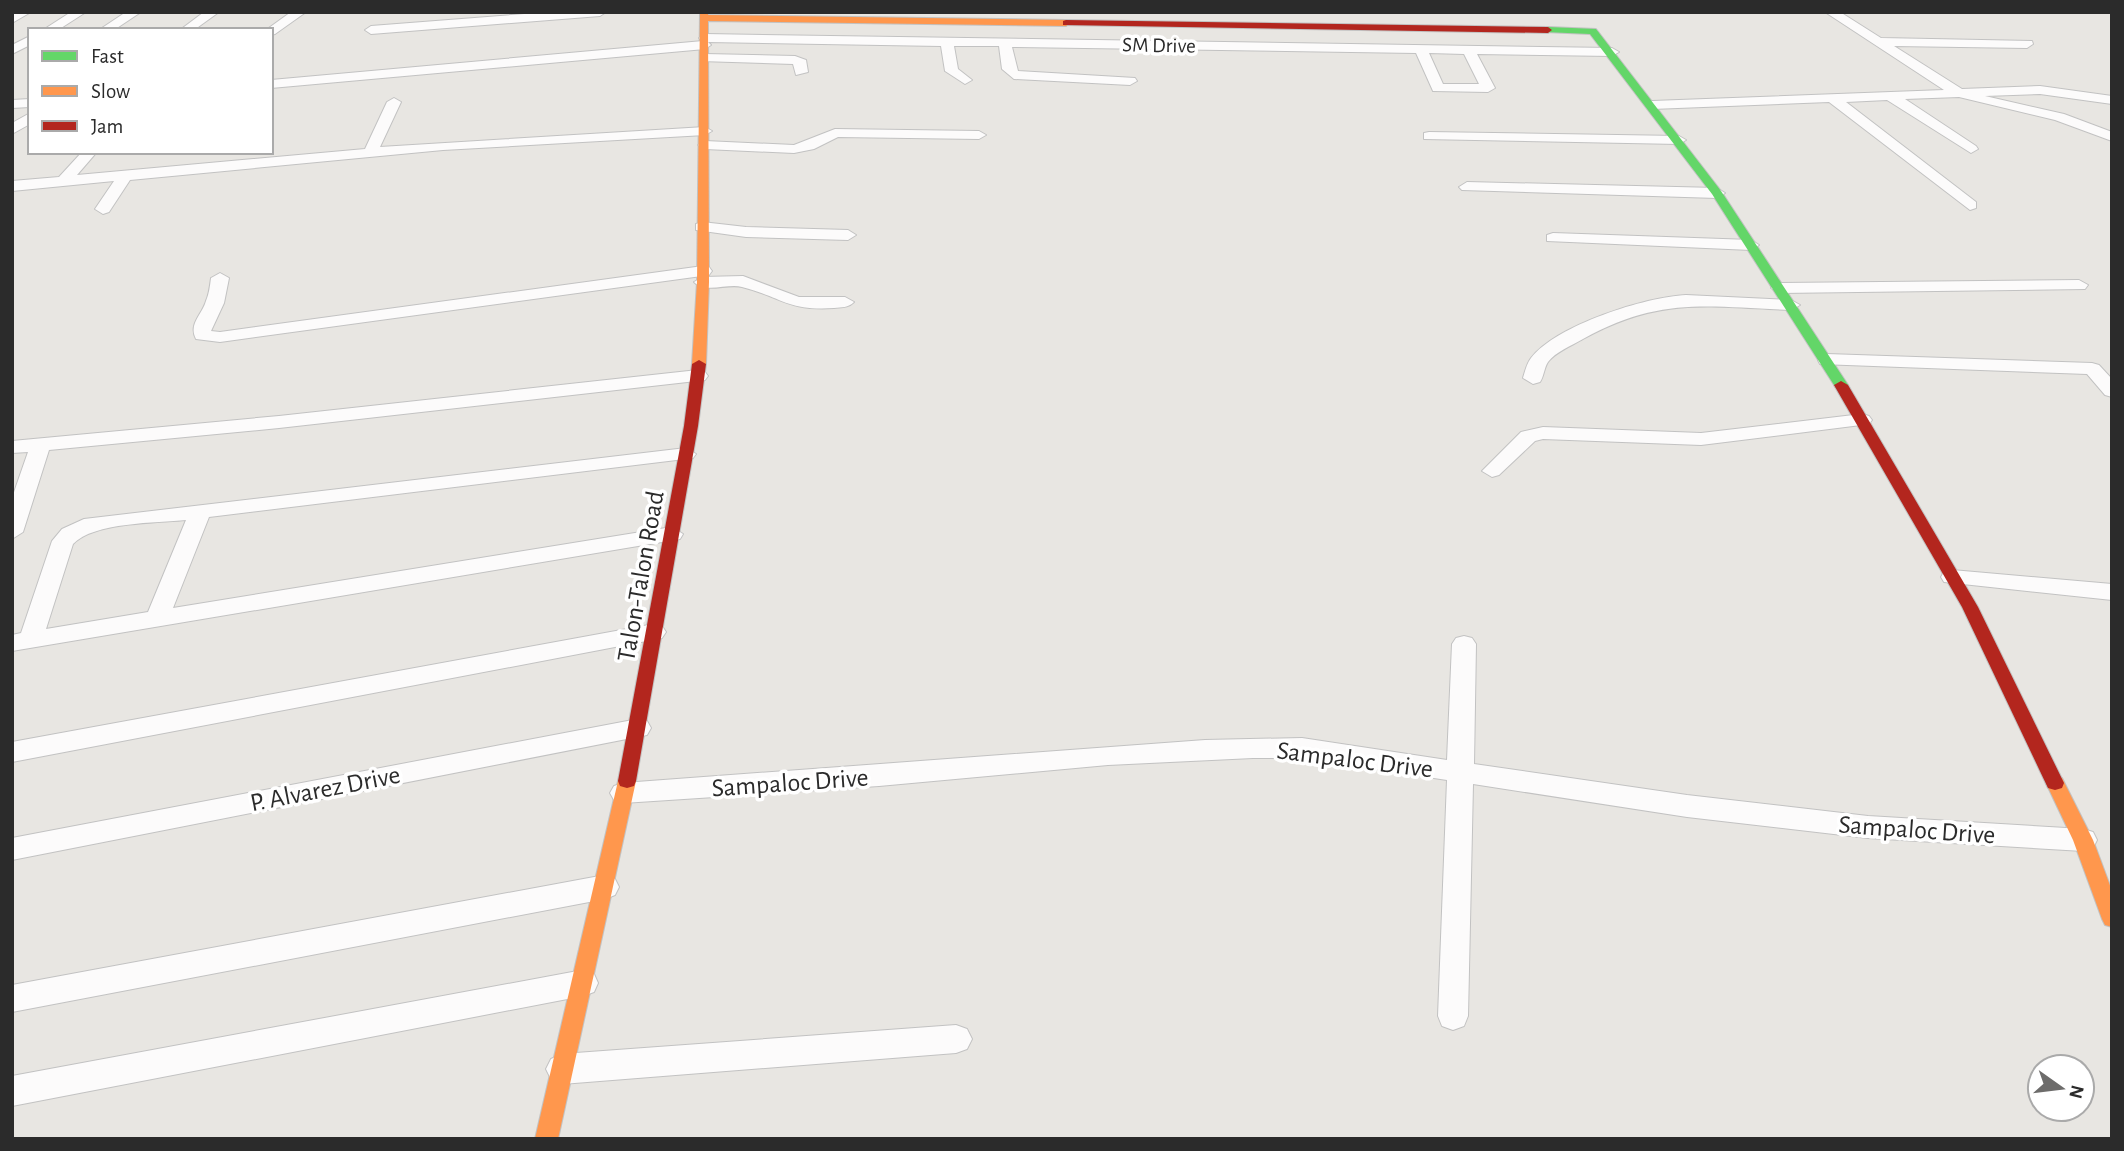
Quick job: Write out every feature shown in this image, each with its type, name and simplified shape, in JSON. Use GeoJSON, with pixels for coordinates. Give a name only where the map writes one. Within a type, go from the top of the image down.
{"type":"FeatureCollection","features":[{"type":"Feature","properties":{"kind":"street"},"geometry":{"type":"LineString","coordinates":[[12,19],[24,12]]}},
{"type":"Feature","properties":{"kind":"street"},"geometry":{"type":"LineString","coordinates":[[52,28],[80,12]]}},
{"type":"Feature","properties":{"kind":"street"},"geometry":{"type":"LineString","coordinates":[[108,28],[135,12]]}},
{"type":"Feature","properties":{"kind":"street"},"geometry":{"type":"LineString","coordinates":[[188,28],[213,12]]}},
{"type":"Feature","properties":{"kind":"street"},"geometry":{"type":"LineString","coordinates":[[273,30],[300,12]]}},
{"type":"Feature","properties":{"kind":"street"},"geometry":{"type":"LineString","coordinates":[[371,30],[600,12]]}},
{"type":"Feature","properties":{"kind":"street"},"geometry":{"type":"LineString","coordinates":[[1831,12],[1959,93],[2059,117],[2112,137]]}},
{"type":"Feature","properties":{"kind":"street"},"geometry":{"type":"LineString","coordinates":[[704,15],[1589,29],[1596,32],[1717,193],[1827,360],[1862,420],[1952,577],[2020,704],[2083,840],[2103,876],[2112,919]]}},
{"type":"Feature","properties":{"kind":"street","name":"Talon-Talon Road"},"geometry":{"type":"LineString","coordinates":[[546,1139],[605,887],[638,728],[698,376],[703,277],[704,15]]}},
{"type":"Feature","properties":{"kind":"street"},"geometry":{"type":"LineString","coordinates":[[12,50],[28,41]]}},
{"type":"Feature","properties":{"kind":"street"},"geometry":{"type":"LineString","coordinates":[[947,42],[953,71],[965,80]]}},
{"type":"Feature","properties":{"kind":"street","name":"SM Drive"},"geometry":{"type":"LineString","coordinates":[[705,47],[947,42],[1612,52]]}},
{"type":"Feature","properties":{"kind":"street"},"geometry":{"type":"LineString","coordinates":[[1879,42],[2026,44]]}},
{"type":"Feature","properties":{"kind":"street"},"geometry":{"type":"LineString","coordinates":[[1005,43],[1009,69],[1014,75],[1130,81]]}},
{"type":"Feature","properties":{"kind":"street"},"geometry":{"type":"LineString","coordinates":[[273,84],[705,47],[795,60],[801,63],[801,72]]}},
{"type":"Feature","properties":{"kind":"street"},"geometry":{"type":"LineString","coordinates":[[1421,49],[1438,88],[1488,88],[1469,50]]}},
{"type":"Feature","properties":{"kind":"street"},"geometry":{"type":"LineString","coordinates":[[1652,105],[2040,90],[2112,100]]}},
{"type":"Feature","properties":{"kind":"street"},"geometry":{"type":"LineString","coordinates":[[1890,96],[1971,149]]}},
{"type":"Feature","properties":{"kind":"street"},"geometry":{"type":"LineString","coordinates":[[1831,97],[1970,205]]}},
{"type":"Feature","properties":{"kind":"street"},"geometry":{"type":"LineString","coordinates":[[371,151],[394,102]]}},
{"type":"Feature","properties":{"kind":"street"},"geometry":{"type":"LineString","coordinates":[[12,130],[28,118]]}},
{"type":"Feature","properties":{"kind":"street"},"geometry":{"type":"LineString","coordinates":[[12,186],[371,151],[705,138],[794,149],[809,146],[835,133],[979,135]]}},
{"type":"Feature","properties":{"kind":"street"},"geometry":{"type":"LineString","coordinates":[[1429,136],[1679,140]]}},
{"type":"Feature","properties":{"kind":"street"},"geometry":{"type":"LineString","coordinates":[[65,180],[88,154]]}},
{"type":"Feature","properties":{"kind":"street"},"geometry":{"type":"LineString","coordinates":[[103,209],[126,174]]}},
{"type":"Feature","properties":{"kind":"street"},"geometry":{"type":"LineString","coordinates":[[1467,187],[1717,193]]}},
{"type":"Feature","properties":{"kind":"street"},"geometry":{"type":"LineString","coordinates":[[702,227],[746,232],[848,235]]}},
{"type":"Feature","properties":{"kind":"street"},"geometry":{"type":"LineString","coordinates":[[1553,238],[1751,245]]}},
{"type":"Feature","properties":{"kind":"street"},"geometry":{"type":"LineString","coordinates":[[220,278],[215,303],[202,325],[202,335],[220,338],[703,277],[743,281],[795,302],[845,302]]}},
{"type":"Feature","properties":{"kind":"street"},"geometry":{"type":"LineString","coordinates":[[1780,288],[2079,285]]}},
{"type":"Feature","properties":{"kind":"street"},"geometry":{"type":"LineString","coordinates":[[1533,378],[1538,361],[1547,353],[1617,315],[1640,307],[1675,301],[1791,305]]}},
{"type":"Feature","properties":{"kind":"street"},"geometry":{"type":"LineString","coordinates":[[1827,360],[2092,369],[2112,391]]}},
{"type":"Feature","properties":{"kind":"street"},"geometry":{"type":"LineString","coordinates":[[12,447],[698,376]]}},
{"type":"Feature","properties":{"kind":"street"},"geometry":{"type":"LineString","coordinates":[[1492,471],[1521,441],[1528,436],[1543,433],[1690,439],[1724,437],[1825,420],[1862,420]]}},
{"type":"Feature","properties":{"kind":"street"},"geometry":{"type":"LineString","coordinates":[[12,532],[40,445]]}},
{"type":"Feature","properties":{"kind":"street"},"geometry":{"type":"LineString","coordinates":[[21,641],[63,541],[70,534],[92,524],[686,454]]}},
{"type":"Feature","properties":{"kind":"street"},"geometry":{"type":"LineString","coordinates":[[157,620],[200,512]]}},
{"type":"Feature","properties":{"kind":"street"},"geometry":{"type":"LineString","coordinates":[[21,641],[672,534]]}},
{"type":"Feature","properties":{"kind":"street"},"geometry":{"type":"LineString","coordinates":[[1952,577],[2112,592]]}},
{"type":"Feature","properties":{"kind":"street"},"geometry":{"type":"LineString","coordinates":[[12,752],[654,632]]}},
{"type":"Feature","properties":{"kind":"street"},"geometry":{"type":"LineString","coordinates":[[1453,1016],[1464,645]]}},
{"type":"Feature","properties":{"kind":"street","name":"P. Alvarez Drive"},"geometry":{"type":"LineString","coordinates":[[12,849],[638,728]]}},
{"type":"Feature","properties":{"kind":"street","name":"Sampaloc Drive"},"geometry":{"type":"LineString","coordinates":[[624,793],[912,773],[1101,755],[1242,747],[1302,748],[1687,806],[1868,827],[2083,840]]}},
{"type":"Feature","properties":{"kind":"street"},"geometry":{"type":"LineString","coordinates":[[12,999],[605,887]]}},
{"type":"Feature","properties":{"kind":"street"},"geometry":{"type":"LineString","coordinates":[[12,1091],[583,982]]}},
{"type":"Feature","properties":{"kind":"street"},"geometry":{"type":"LineString","coordinates":[[562,1069],[956,1039]]}},
{"type":"Feature","properties":{"kind":"traffic: fast"},"geometry":{"type":"LineString","coordinates":[[1548,30],[1593,31],[1717,193],[1841,385]]}},
{"type":"Feature","properties":{"kind":"traffic: slow"},"geometry":{"type":"LineString","coordinates":[[699,364],[703,282],[704,12]]}},
{"type":"Feature","properties":{"kind":"traffic: slow"},"geometry":{"type":"LineString","coordinates":[[704,18],[1066,23]]}},
{"type":"Feature","properties":{"kind":"traffic: slow"},"geometry":{"type":"LineString","coordinates":[[546,1139],[627,781]]}},
{"type":"Feature","properties":{"kind":"traffic: slow"},"geometry":{"type":"LineString","coordinates":[[2055,783],[2083,840],[2112,919]]}},
{"type":"Feature","properties":{"kind":"traffic: jam"},"geometry":{"type":"LineString","coordinates":[[1066,23],[1548,30]]}},
{"type":"Feature","properties":{"kind":"traffic: jam"},"geometry":{"type":"LineString","coordinates":[[627,781],[691,426],[699,364]]}},
{"type":"Feature","properties":{"kind":"traffic: jam"},"geometry":{"type":"LineString","coordinates":[[1841,385],[1970,607],[2055,783]]}}]}
